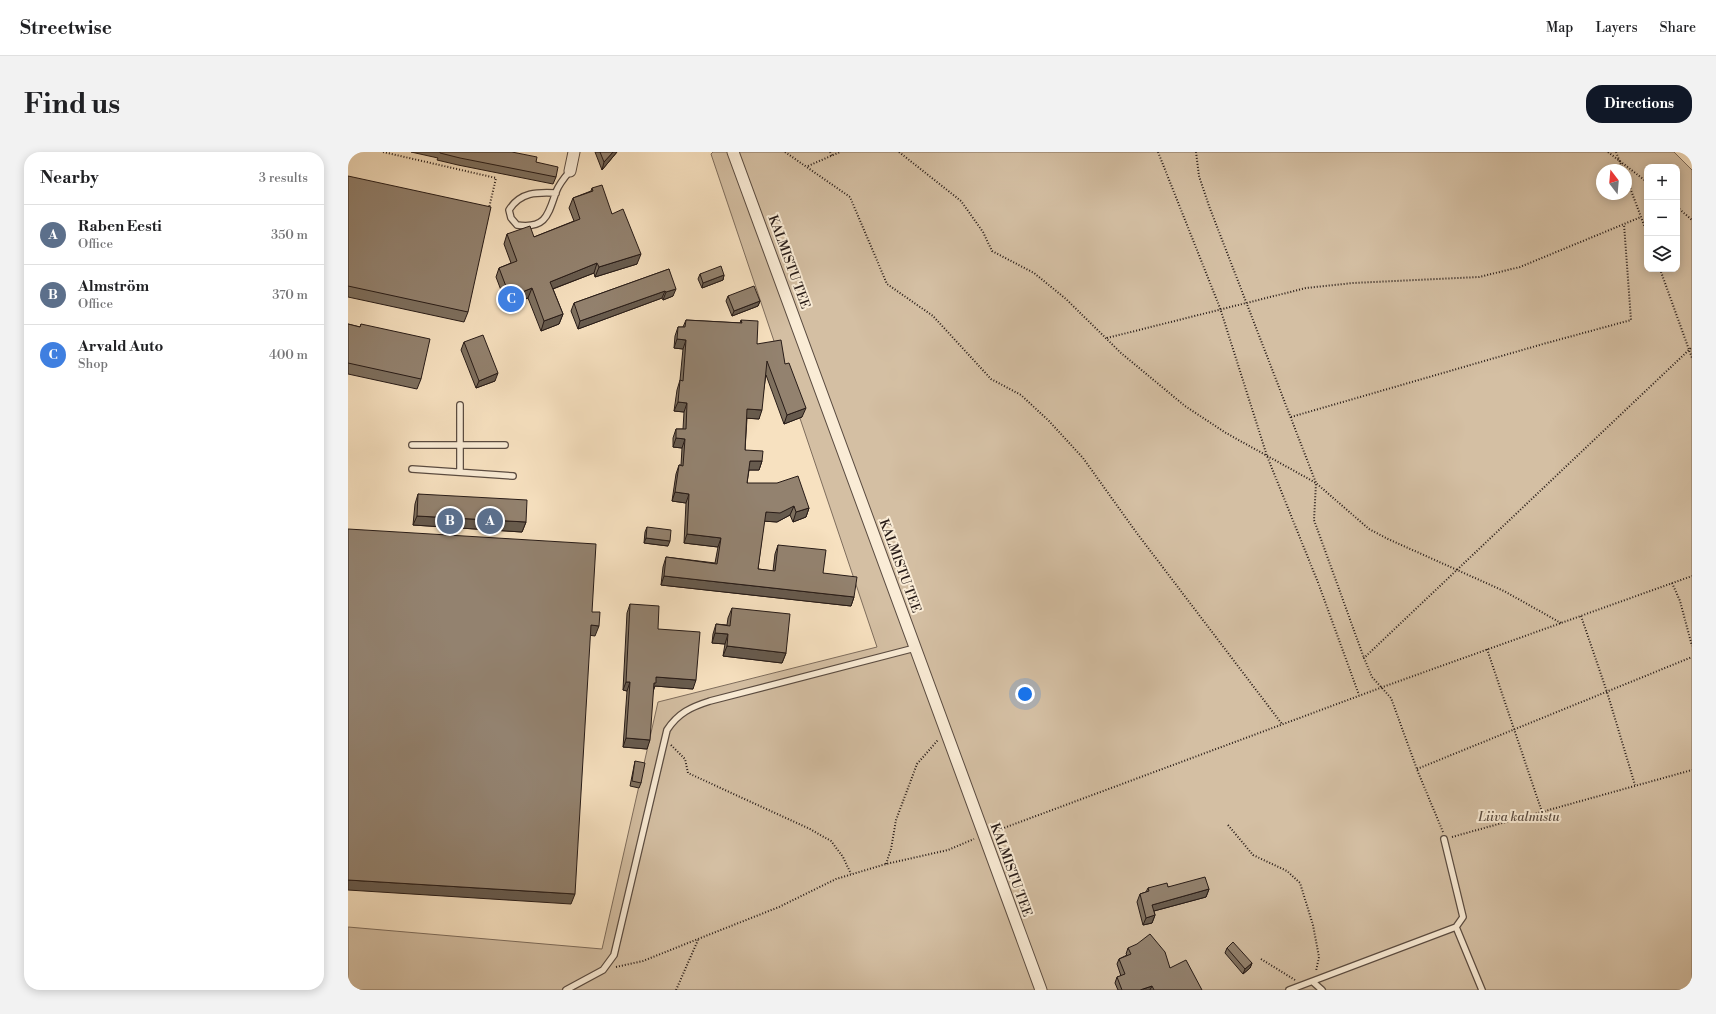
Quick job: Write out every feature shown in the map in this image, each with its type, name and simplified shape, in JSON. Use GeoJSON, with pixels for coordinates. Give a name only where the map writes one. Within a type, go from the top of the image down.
{"type":"FeatureCollection","features":[{"type":"Feature","properties":{"kind":"street"},"geometry":{"type":"LineString","coordinates":[[570,172],[574,152]]}},
{"type":"Feature","properties":{"kind":"street","name":"KALMISTU TEE"},"geometry":{"type":"LineString","coordinates":[[733,152],[772,252],[983,835],[1041,990]]}},
{"type":"Feature","properties":{"kind":"lane"},"geometry":{"type":"LineString","coordinates":[[556,193],[538,192],[519,198],[509,210],[511,218],[517,225],[538,225],[545,220],[553,205],[556,193],[570,172]]}},
{"type":"Feature","properties":{"kind":"lane"},"geometry":{"type":"LineString","coordinates":[[460,405],[460,472]]}},
{"type":"Feature","properties":{"kind":"lane"},"geometry":{"type":"LineString","coordinates":[[412,445],[505,445]]}},
{"type":"Feature","properties":{"kind":"lane"},"geometry":{"type":"LineString","coordinates":[[412,469],[513,476]]}},
{"type":"Feature","properties":{"kind":"lane"},"geometry":{"type":"LineString","coordinates":[[566,990],[603,970],[614,955],[667,730],[675,718],[691,707],[915,648]]}},
{"type":"Feature","properties":{"kind":"lane"},"geometry":{"type":"LineString","coordinates":[[1289,990],[1456,926],[1463,917],[1444,839]]}},
{"type":"Feature","properties":{"kind":"lane"},"geometry":{"type":"LineString","coordinates":[[1456,926],[1482,990]]}},
{"type":"Feature","properties":{"kind":"lane"},"geometry":{"type":"LineString","coordinates":[[1313,982],[1322,990]]}},
{"type":"Feature","properties":{"kind":"path"},"geometry":{"type":"LineString","coordinates":[[383,152],[496,178],[488,209]]}},
{"type":"Feature","properties":{"kind":"path"},"geometry":{"type":"LineString","coordinates":[[785,152],[808,166],[812,171],[850,197],[887,284],[933,316],[991,379],[1021,395],[1049,421],[1082,458],[1136,532],[1282,724]]}},
{"type":"Feature","properties":{"kind":"path"},"geometry":{"type":"LineString","coordinates":[[830,152],[832,156]]}},
{"type":"Feature","properties":{"kind":"path"},"geometry":{"type":"LineString","coordinates":[[808,166],[840,152]]}},
{"type":"Feature","properties":{"kind":"path"},"geometry":{"type":"LineString","coordinates":[[899,152],[961,201],[983,232],[992,251],[1034,273],[1066,299],[1122,353],[1185,406],[1226,433],[1316,483],[1369,529],[1504,591],[1561,623]]}},
{"type":"Feature","properties":{"kind":"path"},"geometry":{"type":"LineString","coordinates":[[1158,152],[1220,308],[1267,456],[1319,585],[1359,695]]}},
{"type":"Feature","properties":{"kind":"path"},"geometry":{"type":"LineString","coordinates":[[1196,152],[1201,183],[1316,483],[1314,520],[1364,658],[1372,677],[1380,688],[1391,698],[1444,839],[1692,770]]}},
{"type":"Feature","properties":{"kind":"path"},"geometry":{"type":"LineString","coordinates":[[1608,152],[1644,180]]}},
{"type":"Feature","properties":{"kind":"path"},"geometry":{"type":"LineString","coordinates":[[1616,152],[1621,164]]}},
{"type":"Feature","properties":{"kind":"path"},"geometry":{"type":"LineString","coordinates":[[1632,193],[1644,225]]}},
{"type":"Feature","properties":{"kind":"path"},"geometry":{"type":"LineString","coordinates":[[1680,210],[1692,220]]}},
{"type":"Feature","properties":{"kind":"path"},"geometry":{"type":"LineString","coordinates":[[1107,338],[1220,308],[1247,303],[1306,288],[1353,283],[1479,277],[1520,267],[1641,217]]}},
{"type":"Feature","properties":{"kind":"path"},"geometry":{"type":"LineString","coordinates":[[1291,417],[1631,320],[1624,224]]}},
{"type":"Feature","properties":{"kind":"path"},"geometry":{"type":"LineString","coordinates":[[1661,272],[1692,358]]}},
{"type":"Feature","properties":{"kind":"path"},"geometry":{"type":"LineString","coordinates":[[1364,658],[1692,347]]}},
{"type":"Feature","properties":{"kind":"path"},"geometry":{"type":"LineString","coordinates":[[603,970],[643,961],[778,907],[836,879],[886,864],[948,850],[983,835],[1359,695],[1692,576]]}},
{"type":"Feature","properties":{"kind":"path"},"geometry":{"type":"LineString","coordinates":[[1672,583],[1680,601],[1692,646]]}},
{"type":"Feature","properties":{"kind":"path"},"geometry":{"type":"LineString","coordinates":[[1581,616],[1607,692],[1635,785]]}},
{"type":"Feature","properties":{"kind":"path"},"geometry":{"type":"LineString","coordinates":[[1487,649],[1542,812]]}},
{"type":"Feature","properties":{"kind":"path"},"geometry":{"type":"LineString","coordinates":[[1417,769],[1692,657]]}},
{"type":"Feature","properties":{"kind":"path"},"geometry":{"type":"LineString","coordinates":[[886,864],[891,849],[896,820],[917,764],[946,732]]}},
{"type":"Feature","properties":{"kind":"path"},"geometry":{"type":"LineString","coordinates":[[664,742],[674,747],[685,759],[688,773],[810,828],[831,841],[843,857],[852,874]]}},
{"type":"Feature","properties":{"kind":"path"},"geometry":{"type":"LineString","coordinates":[[1228,826],[1253,855],[1287,871],[1300,883],[1313,925],[1319,957],[1313,982]]}},
{"type":"Feature","properties":{"kind":"path"},"geometry":{"type":"LineString","coordinates":[[676,990],[698,939]]}},
{"type":"Feature","properties":{"kind":"path"},"geometry":{"type":"LineString","coordinates":[[1261,959],[1303,985]]}},
{"type":"Feature","properties":{"kind":"green space","name":"Liiva kalmistu"},"geometry":{"type":"Polygon","coordinates":[[[713,152],[1674,152],[1692,170],[1692,990],[348,990],[348,927],[602,949],[658,702],[877,647],[711,154],[713,152]]]}},
{"type":"Feature","properties":{"kind":"building"},"geometry":{"type":"Polygon","coordinates":[[[440,152],[512,152],[537,157],[536,162],[558,167],[556,177],[460,158],[440,152]]]}},
{"type":"Feature","properties":{"kind":"building"},"geometry":{"type":"Polygon","coordinates":[[[600,152],[613,152],[604,162],[600,152]]]}},
{"type":"Feature","properties":{"kind":"building"},"geometry":{"type":"Polygon","coordinates":[[[348,176],[491,207],[468,312],[348,286],[348,176]]]}},
{"type":"Feature","properties":{"kind":"building"},"geometry":{"type":"Polygon","coordinates":[[[602,185],[612,214],[623,209],[641,254],[599,267],[597,263],[550,282],[563,314],[544,321],[532,288],[510,297],[499,268],[517,261],[507,234],[530,226],[534,237],[580,219],[573,198],[593,191],[592,188],[602,185]]]}},
{"type":"Feature","properties":{"kind":"building"},"geometry":{"type":"Polygon","coordinates":[[[721,266],[724,275],[703,283],[700,274],[721,266]]]}},
{"type":"Feature","properties":{"kind":"building"},"geometry":{"type":"Polygon","coordinates":[[[669,269],[676,289],[665,291],[580,321],[574,303],[669,269]]]}},
{"type":"Feature","properties":{"kind":"building"},"geometry":{"type":"Polygon","coordinates":[[[754,286],[760,301],[734,311],[728,296],[754,286]]]}},
{"type":"Feature","properties":{"kind":"building"},"geometry":{"type":"Polygon","coordinates":[[[686,320],[742,323],[741,320],[758,321],[757,344],[781,340],[785,364],[789,363],[806,408],[787,415],[767,361],[762,410],[747,409],[745,450],[763,451],[762,461],[750,461],[747,483],[777,483],[798,476],[809,508],[796,512],[794,506],[780,513],[766,512],[758,569],[775,571],[778,545],[826,550],[823,573],[857,577],[854,597],[664,576],[666,557],[717,564],[721,538],[687,534],[689,494],[675,492],[679,465],[683,466],[685,439],[676,438],[676,429],[686,429],[687,403],[678,402],[680,380],[683,381],[686,340],[677,339],[678,327],[685,327],[686,320]]]}},
{"type":"Feature","properties":{"kind":"building"},"geometry":{"type":"Polygon","coordinates":[[[348,324],[360,327],[361,324],[430,339],[421,379],[348,363],[348,324]]]}},
{"type":"Feature","properties":{"kind":"building"},"geometry":{"type":"Polygon","coordinates":[[[483,335],[498,373],[479,381],[464,342],[483,335]]]}},
{"type":"Feature","properties":{"kind":"building"},"geometry":{"type":"Polygon","coordinates":[[[418,494],[527,500],[526,522],[417,516],[418,494]]]}},
{"type":"Feature","properties":{"kind":"building"},"geometry":{"type":"Polygon","coordinates":[[[647,527],[671,530],[670,541],[646,538],[647,527]]]}},
{"type":"Feature","properties":{"kind":"building"},"geometry":{"type":"Polygon","coordinates":[[[348,529],[596,544],[592,612],[600,612],[599,626],[591,625],[575,894],[348,880],[348,529]]]}},
{"type":"Feature","properties":{"kind":"building"},"geometry":{"type":"Polygon","coordinates":[[[630,604],[659,606],[658,629],[700,632],[696,680],[656,677],[656,683],[654,683],[650,740],[626,738],[630,682],[626,682],[630,604]]]}},
{"type":"Feature","properties":{"kind":"building"},"geometry":{"type":"Polygon","coordinates":[[[732,608],[790,614],[786,653],[727,646],[728,634],[715,633],[716,624],[730,626],[732,608]]]}},
{"type":"Feature","properties":{"kind":"building"},"geometry":{"type":"Polygon","coordinates":[[[635,761],[645,763],[641,783],[632,781],[635,761]]]}},
{"type":"Feature","properties":{"kind":"building"},"geometry":{"type":"Polygon","coordinates":[[[1205,877],[1209,889],[1152,905],[1155,915],[1146,918],[1140,894],[1149,891],[1148,888],[1167,883],[1168,887],[1205,877]]]}},
{"type":"Feature","properties":{"kind":"building"},"geometry":{"type":"Polygon","coordinates":[[[1150,934],[1165,952],[1170,968],[1186,960],[1202,990],[1154,990],[1152,986],[1140,990],[1122,990],[1117,977],[1125,974],[1119,959],[1131,954],[1128,948],[1137,944],[1150,934]]]}},
{"type":"Feature","properties":{"kind":"building"},"geometry":{"type":"Polygon","coordinates":[[[1233,942],[1252,963],[1245,969],[1227,948],[1233,942]]]}},
{"type":"Feature","properties":{"kind":"place","name":"Arvald Auto"},"geometry":{"type":"Point","coordinates":[511,299]}},
{"type":"Feature","properties":{"kind":"place","name":"Almström"},"geometry":{"type":"Point","coordinates":[450,521]}},
{"type":"Feature","properties":{"kind":"place","name":"Raben Eesti"},"geometry":{"type":"Point","coordinates":[490,521]}}]}
